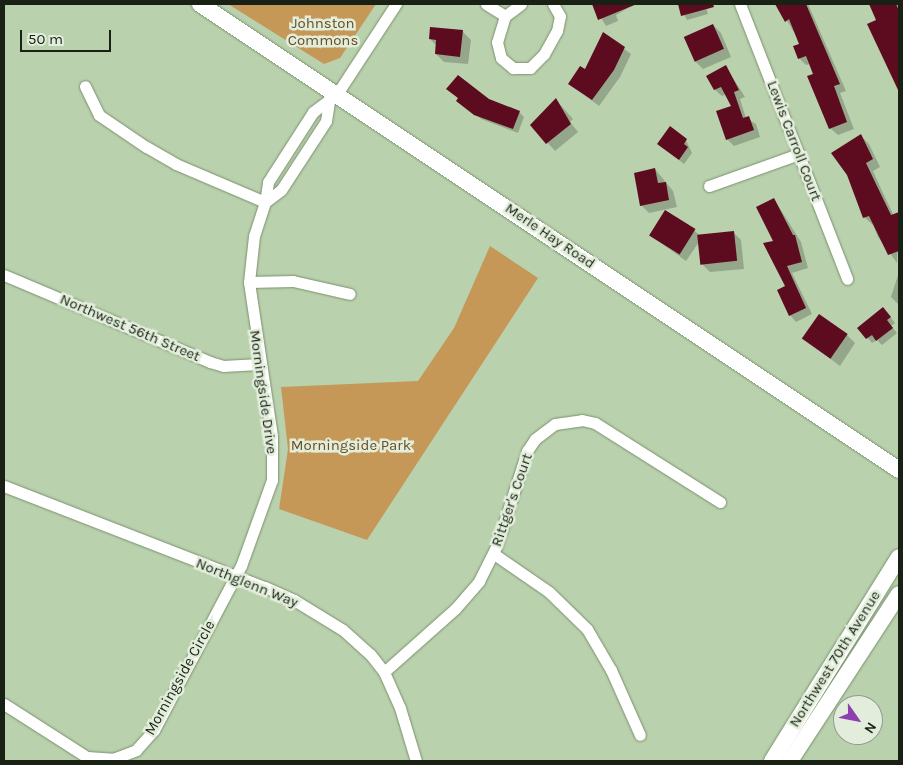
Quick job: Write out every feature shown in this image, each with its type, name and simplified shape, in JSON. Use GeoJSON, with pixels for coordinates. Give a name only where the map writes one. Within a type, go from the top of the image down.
{"type":"FeatureCollection","features":[{"type":"Feature","properties":{"kind":"main road","name":"Merle Hay Road"},"geometry":{"type":"LineString","coordinates":[[200,4],[333,98],[899,470]]}},
{"type":"Feature","properties":{"kind":"main road","name":"Northwest 70th Avenue"},"geometry":{"type":"LineString","coordinates":[[772,761],[899,557]]}},
{"type":"Feature","properties":{"kind":"main road","name":"Northwest 70th Avenue"},"geometry":{"type":"LineString","coordinates":[[790,761],[899,594]]}},
{"type":"Feature","properties":{"kind":"street","name":"Morningside Drive"},"geometry":{"type":"LineString","coordinates":[[265,202],[281,190],[326,121],[333,98],[396,4]]}},
{"type":"Feature","properties":{"kind":"street"},"geometry":{"type":"LineString","coordinates":[[486,4],[505,16]]}},
{"type":"Feature","properties":{"kind":"street"},"geometry":{"type":"LineString","coordinates":[[520,4],[505,16],[497,42],[501,58],[513,68],[530,68],[544,54],[557,31],[560,16],[553,4]]}},
{"type":"Feature","properties":{"kind":"street","name":"Lewis Carroll Court"},"geometry":{"type":"LineString","coordinates":[[740,4],[847,279]]}},
{"type":"Feature","properties":{"kind":"street"},"geometry":{"type":"LineString","coordinates":[[85,86],[99,115],[146,147],[176,164],[265,202]]}},
{"type":"Feature","properties":{"kind":"street","name":"Morningside Drive"},"geometry":{"type":"LineString","coordinates":[[235,577],[260,520],[272,480],[272,436],[259,364],[249,282],[252,243],[265,202],[268,182],[312,112],[333,98]]}},
{"type":"Feature","properties":{"kind":"street"},"geometry":{"type":"LineString","coordinates":[[709,186],[799,154]]}},
{"type":"Feature","properties":{"kind":"street","name":"Northwest 56th Street"},"geometry":{"type":"LineString","coordinates":[[4,275],[210,362],[230,366],[259,364]]}},
{"type":"Feature","properties":{"kind":"street"},"geometry":{"type":"LineString","coordinates":[[249,282],[293,281],[350,294]]}},
{"type":"Feature","properties":{"kind":"street","name":"Rittger's Court"},"geometry":{"type":"LineString","coordinates":[[384,672],[468,596],[494,554],[527,451],[544,430],[568,420],[582,420],[608,429],[720,502]]}},
{"type":"Feature","properties":{"kind":"street","name":"Northglenn Way"},"geometry":{"type":"LineString","coordinates":[[4,486],[287,597],[319,615],[356,640],[384,672],[400,708],[416,761]]}},
{"type":"Feature","properties":{"kind":"street"},"geometry":{"type":"LineString","coordinates":[[494,554],[549,592],[587,630],[611,670],[640,735]]}},
{"type":"Feature","properties":{"kind":"street","name":"Morningside Circle"},"geometry":{"type":"LineString","coordinates":[[4,704],[87,757],[113,759],[136,750],[154,730],[235,577]]}},
{"type":"Feature","properties":{"kind":"green space","name":"Johnston Commons"},"geometry":{"type":"Polygon","coordinates":[[[228,4],[376,4],[340,58],[324,64],[228,4]]]}},
{"type":"Feature","properties":{"kind":"green space","name":"Morningside Park"},"geometry":{"type":"Polygon","coordinates":[[[490,246],[538,278],[367,540],[279,509],[288,449],[281,387],[418,381],[454,328],[490,246]]]}},
{"type":"Feature","properties":{"kind":"building"},"geometry":{"type":"Polygon","coordinates":[[[592,4],[637,4],[598,20],[592,4]]]}},
{"type":"Feature","properties":{"kind":"building"},"geometry":{"type":"Polygon","coordinates":[[[678,4],[713,4],[714,7],[681,16],[678,4]]]}},
{"type":"Feature","properties":{"kind":"building"},"geometry":{"type":"Polygon","coordinates":[[[775,4],[806,4],[840,84],[834,86],[847,122],[829,129],[807,76],[813,74],[806,56],[798,59],[793,46],[799,44],[789,19],[785,22],[775,4]]]}},
{"type":"Feature","properties":{"kind":"building"},"geometry":{"type":"Polygon","coordinates":[[[869,4],[896,4],[899,11],[899,92],[867,24],[876,20],[869,4]]]}},
{"type":"Feature","properties":{"kind":"building"},"geometry":{"type":"Polygon","coordinates":[[[713,24],[724,49],[695,62],[684,37],[713,24]]]}},
{"type":"Feature","properties":{"kind":"building"},"geometry":{"type":"Polygon","coordinates":[[[430,27],[463,30],[460,57],[435,54],[436,40],[429,39],[430,27]]]}},
{"type":"Feature","properties":{"kind":"building"},"geometry":{"type":"Polygon","coordinates":[[[603,32],[625,47],[614,70],[592,100],[568,84],[580,66],[585,69],[603,32]]]}},
{"type":"Feature","properties":{"kind":"building"},"geometry":{"type":"Polygon","coordinates":[[[726,65],[739,90],[734,92],[743,118],[749,116],[754,130],[726,140],[716,111],[731,106],[721,87],[714,90],[706,76],[726,65]]]}},
{"type":"Feature","properties":{"kind":"building"},"geometry":{"type":"Polygon","coordinates":[[[458,75],[489,99],[520,111],[513,129],[474,115],[456,101],[458,98],[446,89],[458,75]]]}},
{"type":"Feature","properties":{"kind":"building"},"geometry":{"type":"Polygon","coordinates":[[[556,98],[571,124],[546,144],[530,125],[556,98]]]}},
{"type":"Feature","properties":{"kind":"building"},"geometry":{"type":"Polygon","coordinates":[[[670,126],[687,139],[684,144],[688,147],[679,160],[657,144],[670,126]]]}},
{"type":"Feature","properties":{"kind":"building"},"geometry":{"type":"Polygon","coordinates":[[[861,134],[873,159],[866,163],[891,215],[899,212],[899,251],[888,255],[869,216],[863,218],[847,175],[831,153],[861,134]]]}},
{"type":"Feature","properties":{"kind":"building"},"geometry":{"type":"Polygon","coordinates":[[[655,168],[658,183],[666,182],[669,200],[640,206],[634,173],[655,168]]]}},
{"type":"Feature","properties":{"kind":"building"},"geometry":{"type":"Polygon","coordinates":[[[774,198],[793,235],[795,235],[802,262],[787,266],[806,308],[789,316],[777,290],[785,286],[763,243],[773,241],[756,207],[774,198]]]}},
{"type":"Feature","properties":{"kind":"building"},"geometry":{"type":"Polygon","coordinates":[[[665,210],[696,229],[680,255],[649,235],[665,210]]]}},
{"type":"Feature","properties":{"kind":"building"},"geometry":{"type":"Polygon","coordinates":[[[734,231],[737,261],[700,265],[697,235],[734,231]]]}},
{"type":"Feature","properties":{"kind":"building"},"geometry":{"type":"Polygon","coordinates":[[[883,307],[891,317],[887,320],[893,328],[876,341],[872,335],[866,339],[857,328],[883,307]]]}},
{"type":"Feature","properties":{"kind":"building"},"geometry":{"type":"Polygon","coordinates":[[[819,314],[848,334],[830,359],[802,339],[819,314]]]}}]}
